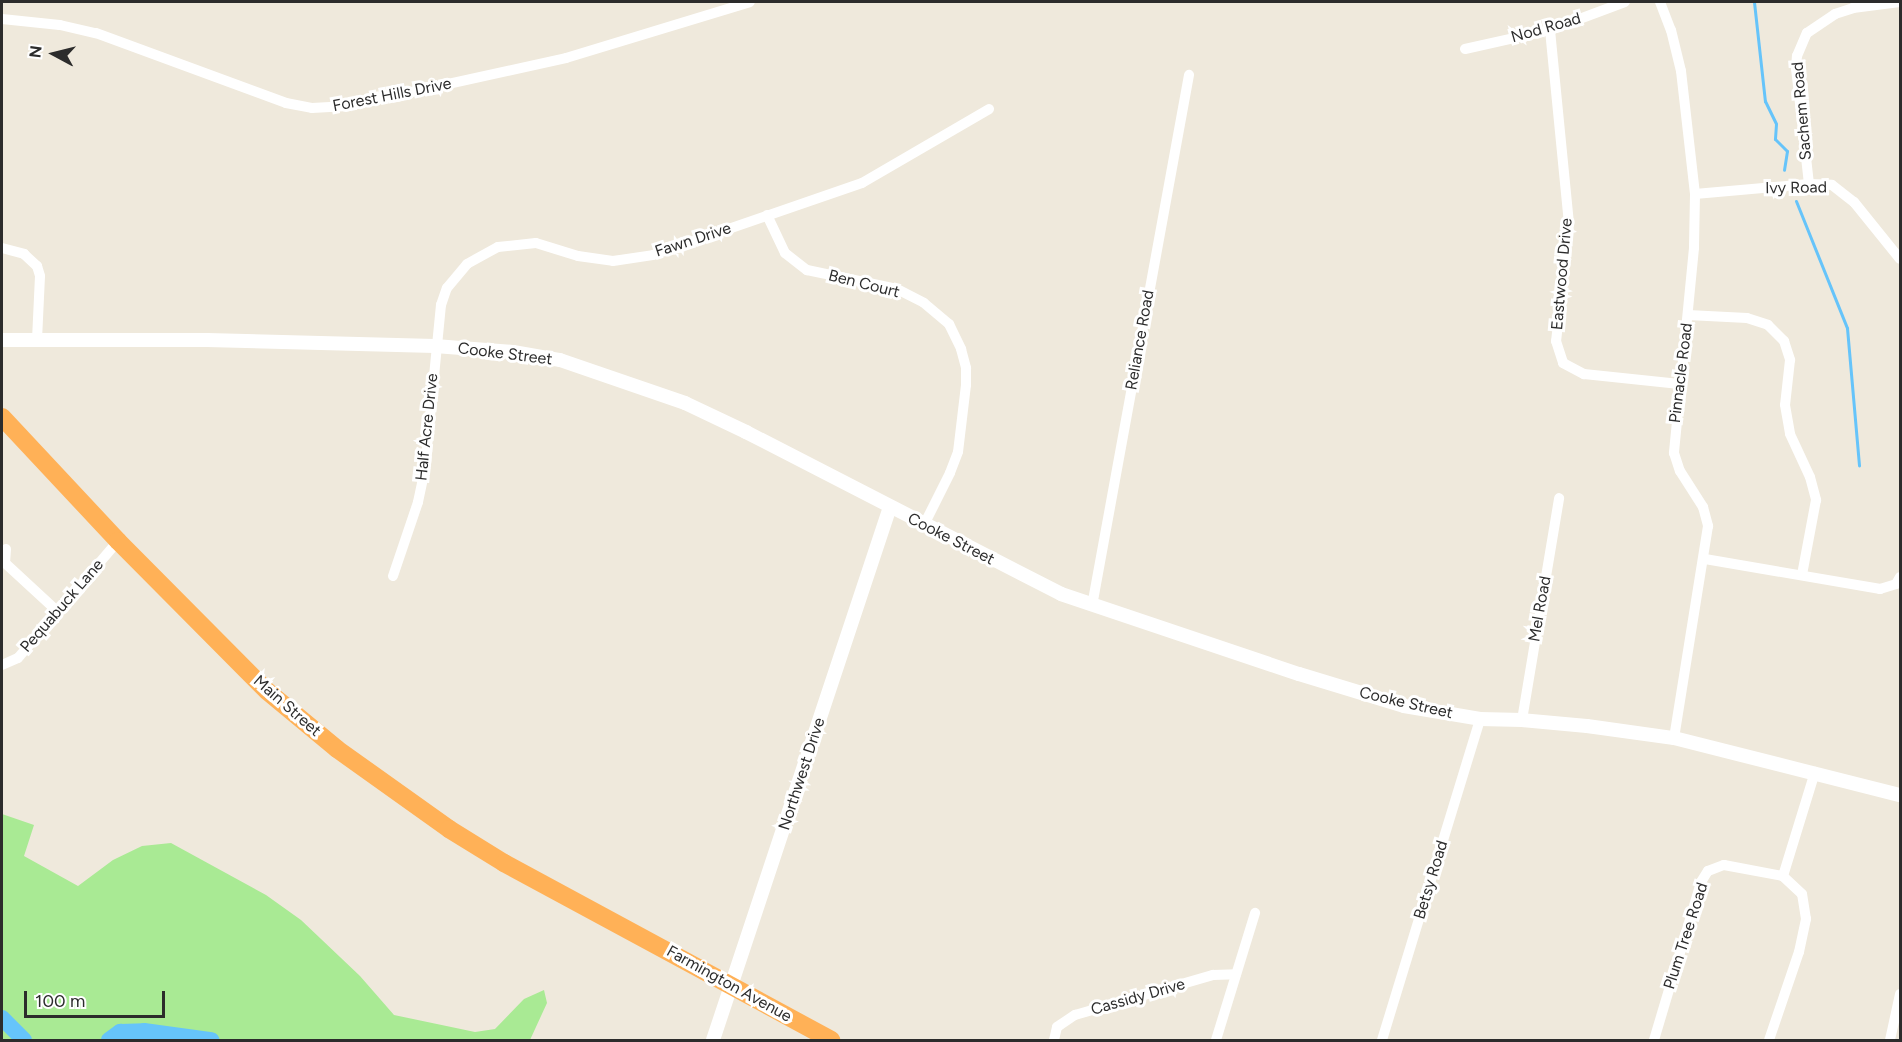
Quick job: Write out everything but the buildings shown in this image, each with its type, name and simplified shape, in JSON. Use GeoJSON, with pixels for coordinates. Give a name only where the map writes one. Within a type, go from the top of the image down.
{"type":"FeatureCollection","features":[{"type":"Feature","properties":{"kind":"highway","name":"Main Street"},"geometry":{"type":"LineString","coordinates":[[2,417],[118,541],[267,691],[337,749],[449,830],[504,864],[626,929]]}},
{"type":"Feature","properties":{"kind":"highway","name":"Farmington Avenue"},"geometry":{"type":"LineString","coordinates":[[626,929],[831,1041]]}},
{"type":"Feature","properties":{"kind":"main road","name":"Cooke Street"},"geometry":{"type":"LineString","coordinates":[[2,339],[207,340],[435,346],[533,355],[601,372],[685,403],[736,427],[1020,574],[1092,606],[1393,703],[1480,719],[1522,720],[1674,738],[1900,795]]}},
{"type":"Feature","properties":{"kind":"main road","name":"Northwest Drive"},"geometry":{"type":"LineString","coordinates":[[713,1041],[890,507]]}},
{"type":"Feature","properties":{"kind":"street","name":"Forest Hills Drive"},"geometry":{"type":"LineString","coordinates":[[2,19],[60,25],[96,33],[286,103],[312,108],[348,106],[567,58],[750,2]]}},
{"type":"Feature","properties":{"kind":"street","name":"Nod Road"},"geometry":{"type":"LineString","coordinates":[[1465,49],[1550,30],[1625,2]]}},
{"type":"Feature","properties":{"kind":"street","name":"Pinnacle Road"},"geometry":{"type":"LineString","coordinates":[[1660,2],[1671,30],[1681,71],[1695,194],[1694,248],[1674,453],[1680,471],[1697,496],[1706,517],[1708,539],[1674,738]]}},
{"type":"Feature","properties":{"kind":"street","name":"Sachem Road"},"geometry":{"type":"LineString","coordinates":[[1809,184],[1796,69],[1797,56],[1807,33],[1835,14],[1853,8],[1900,2]]}},
{"type":"Feature","properties":{"kind":"street","name":"Eastwood Drive"},"geometry":{"type":"LineString","coordinates":[[1550,30],[1569,224],[1556,341],[1563,363],[1584,374],[1679,384]]}},
{"type":"Feature","properties":{"kind":"street","name":"Reliance Road"},"geometry":{"type":"LineString","coordinates":[[1092,606],[1189,75]]}},
{"type":"Feature","properties":{"kind":"street","name":"Fawn Drive"},"geometry":{"type":"LineString","coordinates":[[435,346],[441,304],[447,288],[467,264],[498,247],[536,243],[578,256],[613,261],[653,255],[862,183],[989,109]]}},
{"type":"Feature","properties":{"kind":"street","name":"Ivy Road"},"geometry":{"type":"LineString","coordinates":[[1695,194],[1809,184],[1832,185],[1854,202],[1900,259]]}},
{"type":"Feature","properties":{"kind":"street","name":"Ben Court"},"geometry":{"type":"LineString","coordinates":[[767,215],[785,253],[807,270],[897,289],[924,303],[949,324],[961,349],[966,368],[966,385],[957,452],[950,473],[924,525]]}},
{"type":"Feature","properties":{"kind":"street"},"geometry":{"type":"LineString","coordinates":[[2,249],[24,254],[37,266],[40,276],[37,340]]}},
{"type":"Feature","properties":{"kind":"street"},"geometry":{"type":"LineString","coordinates":[[1688,315],[1747,318],[1768,325],[1784,342],[1790,360],[1785,405],[1790,434],[1810,477],[1816,500],[1802,576]]}},
{"type":"Feature","properties":{"kind":"street","name":"Half Acre Drive"},"geometry":{"type":"LineString","coordinates":[[393,576],[418,502],[425,468],[435,346]]}},
{"type":"Feature","properties":{"kind":"street","name":"Mel Road"},"geometry":{"type":"LineString","coordinates":[[1522,720],[1559,498]]}},
{"type":"Feature","properties":{"kind":"street","name":"Pequabuck Lane"},"geometry":{"type":"LineString","coordinates":[[2,665],[18,658],[118,541]]}},
{"type":"Feature","properties":{"kind":"street"},"geometry":{"type":"LineString","coordinates":[[6,549],[5,563],[57,611]]}},
{"type":"Feature","properties":{"kind":"street"},"geometry":{"type":"LineString","coordinates":[[1705,559],[1880,589],[1896,584],[1900,577]]}},
{"type":"Feature","properties":{"kind":"street","name":"Betsy Road"},"geometry":{"type":"LineString","coordinates":[[1382,1041],[1480,719]]}},
{"type":"Feature","properties":{"kind":"street"},"geometry":{"type":"LineString","coordinates":[[1769,1041],[1798,952],[1806,919],[1802,894],[1783,876],[1815,772]]}},
{"type":"Feature","properties":{"kind":"street","name":"Plum Tree Road"},"geometry":{"type":"LineString","coordinates":[[1654,1041],[1701,882],[1708,871],[1724,865],[1783,876]]}},
{"type":"Feature","properties":{"kind":"street"},"geometry":{"type":"LineString","coordinates":[[1215,1041],[1255,913]]}},
{"type":"Feature","properties":{"kind":"street","name":"Cassidy Drive"},"geometry":{"type":"LineString","coordinates":[[1053,1041],[1057,1027],[1075,1016],[1213,975],[1236,974]]}},
{"type":"Feature","properties":{"kind":"street"},"geometry":{"type":"LineString","coordinates":[[1890,1041],[1900,994]]}},
{"type":"Feature","properties":{"kind":"green space"},"geometry":{"type":"Polygon","coordinates":[[[2,814],[34,825],[24,856],[78,886],[113,860],[142,846],[171,843],[266,895],[301,920],[360,976],[394,1015],[475,1032],[495,1029],[524,999],[544,990],[547,1003],[530,1040],[2,1040],[2,814]]]}},
{"type":"Feature","properties":{"kind":"waterway"},"geometry":{"type":"LineString","coordinates":[[1754,2],[1765,101],[1776,124],[1775,139],[1787,151],[1784,170]]}},
{"type":"Feature","properties":{"kind":"waterway"},"geometry":{"type":"LineString","coordinates":[[1796,201],[1847,328],[1859,465]]}},
{"type":"Feature","properties":{"kind":"waterway"},"geometry":{"type":"LineString","coordinates":[[2,1018],[24,1040]]}},
{"type":"Feature","properties":{"kind":"waterway"},"geometry":{"type":"LineString","coordinates":[[109,1040],[120,1032],[144,1031],[211,1040]]}}]}
